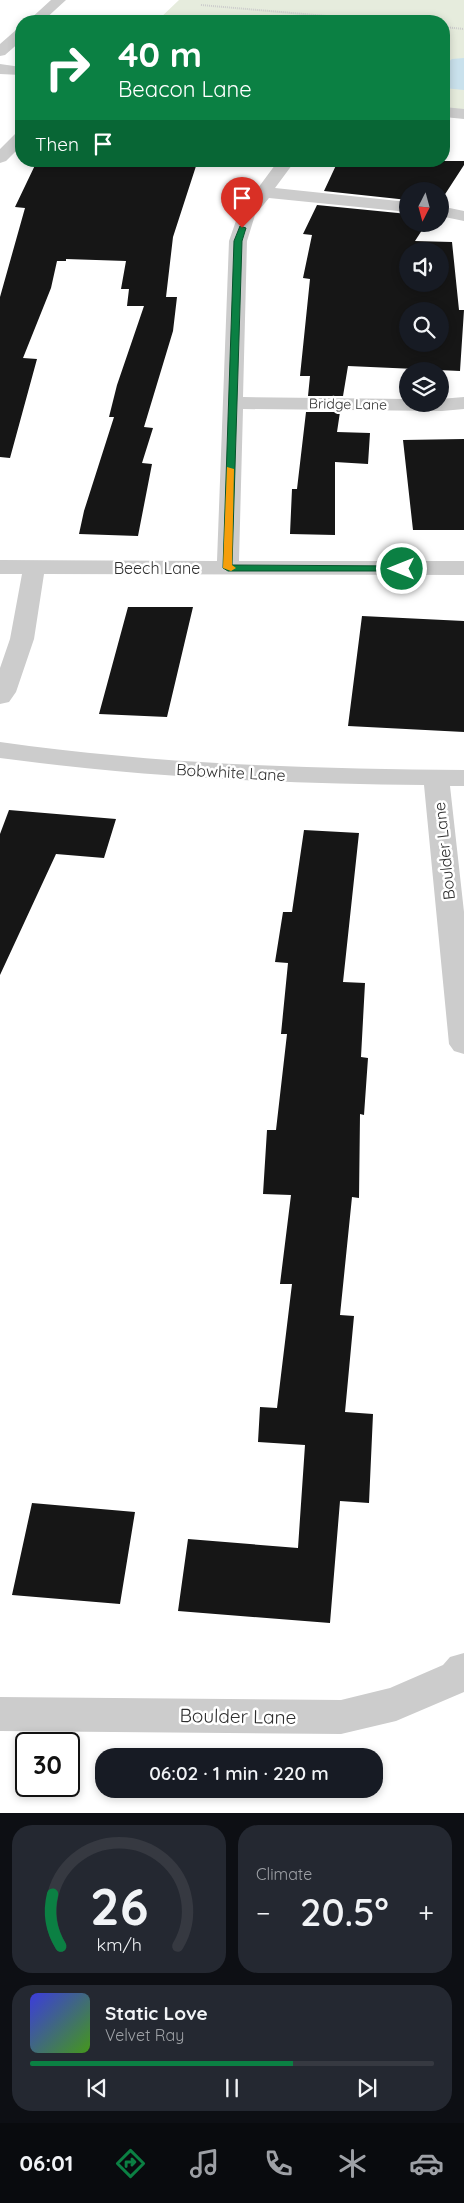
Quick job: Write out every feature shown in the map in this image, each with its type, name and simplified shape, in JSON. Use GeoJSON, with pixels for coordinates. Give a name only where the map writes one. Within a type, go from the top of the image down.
{"type":"FeatureCollection","features":[{"type":"Feature","properties":{"kind":"street"},"geometry":{"type":"LineString","coordinates":[[42,15],[59,0]]}},
{"type":"Feature","properties":{"kind":"street"},"geometry":{"type":"LineString","coordinates":[[0,52],[15,38]]}},
{"type":"Feature","properties":{"kind":"street"},"geometry":{"type":"LineString","coordinates":[[0,69],[15,70]]}},
{"type":"Feature","properties":{"kind":"street"},"geometry":{"type":"LineString","coordinates":[[450,113],[464,114]]}},
{"type":"Feature","properties":{"kind":"street"},"geometry":{"type":"LineString","coordinates":[[0,158],[15,143]]}},
{"type":"Feature","properties":{"kind":"street"},"geometry":{"type":"LineString","coordinates":[[228,568],[238,241],[247,215],[283,167]]}},
{"type":"Feature","properties":{"kind":"street"},"geometry":{"type":"LineString","coordinates":[[264,192],[399,206]]}},
{"type":"Feature","properties":{"kind":"street"},"geometry":{"type":"LineString","coordinates":[[449,213],[464,216]]}},
{"type":"Feature","properties":{"kind":"street","name":"Bridge Lane"},"geometry":{"type":"LineString","coordinates":[[232,403],[442,405],[464,403]]}},
{"type":"Feature","properties":{"kind":"street","name":"Beech Lane"},"geometry":{"type":"LineString","coordinates":[[0,567],[464,568]]}},
{"type":"Feature","properties":{"kind":"street"},"geometry":{"type":"LineString","coordinates":[[0,697],[22,639],[34,567]]}},
{"type":"Feature","properties":{"kind":"street","name":"Bobwhite Lane"},"geometry":{"type":"LineString","coordinates":[[0,750],[71,761],[230,773],[464,778]]}},
{"type":"Feature","properties":{"kind":"street","name":"Boulder Lane"},"geometry":{"type":"LineString","coordinates":[[436,778],[464,1044]]}},
{"type":"Feature","properties":{"kind":"street","name":"Boulder Lane"},"geometry":{"type":"LineString","coordinates":[[0,1714],[340,1717],[396,1704],[457,1677],[464,1669]]}},
{"type":"Feature","properties":{"kind":"path"},"geometry":{"type":"LineString","coordinates":[[201,5],[315,15]]}},
{"type":"Feature","properties":{"kind":"path"},"geometry":{"type":"LineString","coordinates":[[450,28],[464,29]]}},
{"type":"Feature","properties":{"kind":"green space"},"geometry":{"type":"Polygon","coordinates":[[[179,0],[464,0],[464,112],[450,111],[450,15],[163,15],[179,0]]]}},
{"type":"Feature","properties":{"kind":"water"},"geometry":{"type":"Polygon","coordinates":[[[464,58],[464,90],[450,89],[450,60],[464,58]]]}},
{"type":"Feature","properties":{"kind":"building"},"geometry":{"type":"Polygon","coordinates":[[[450,161],[464,161],[464,165],[449,188],[449,182],[399,182],[399,199],[324,191],[335,167],[450,167],[450,161]]]}},
{"type":"Feature","properties":{"kind":"building"},"geometry":{"type":"Polygon","coordinates":[[[34,167],[196,167],[173,237],[166,297],[177,297],[173,331],[144,427],[153,428],[142,463],[152,464],[138,536],[79,534],[84,511],[114,417],[109,417],[117,385],[144,306],[127,306],[129,289],[121,289],[126,261],[66,259],[66,261],[57,261],[51,288],[23,358],[37,359],[10,458],[0,457],[0,297],[25,208],[15,207],[34,167]]]}},
{"type":"Feature","properties":{"kind":"building"},"geometry":{"type":"Polygon","coordinates":[[[317,205],[399,213],[399,232],[421,232],[415,241],[452,242],[459,310],[464,310],[460,371],[449,371],[449,362],[399,362],[399,368],[348,366],[343,396],[308,396],[310,376],[300,376],[310,279],[303,278],[312,235],[303,234],[317,205]]]}},
{"type":"Feature","properties":{"kind":"building"},"geometry":{"type":"Polygon","coordinates":[[[306,412],[340,412],[337,432],[370,433],[368,464],[335,462],[335,535],[290,534],[292,489],[297,489],[306,412]]]}},
{"type":"Feature","properties":{"kind":"building"},"geometry":{"type":"Polygon","coordinates":[[[464,439],[464,530],[413,530],[403,440],[464,439]]]}},
{"type":"Feature","properties":{"kind":"building"},"geometry":{"type":"Polygon","coordinates":[[[128,607],[193,607],[167,717],[99,714],[128,607]]]}},
{"type":"Feature","properties":{"kind":"building"},"geometry":{"type":"Polygon","coordinates":[[[362,616],[464,621],[464,732],[348,726],[362,616]]]}},
{"type":"Feature","properties":{"kind":"building"},"geometry":{"type":"Polygon","coordinates":[[[9,810],[116,819],[104,858],[56,854],[0,975],[0,834],[9,810]]]}},
{"type":"Feature","properties":{"kind":"building"},"geometry":{"type":"Polygon","coordinates":[[[304,830],[359,833],[343,982],[365,983],[361,1057],[368,1058],[364,1115],[360,1114],[359,1198],[352,1197],[340,1315],[354,1316],[345,1412],[373,1414],[369,1503],[340,1501],[330,1623],[178,1611],[188,1539],[298,1548],[305,1445],[258,1442],[260,1407],[277,1408],[292,1284],[280,1284],[291,1195],[263,1194],[267,1130],[276,1130],[287,1034],[281,1034],[288,963],[275,962],[283,912],[292,912],[304,830]]]}},
{"type":"Feature","properties":{"kind":"building"},"geometry":{"type":"Polygon","coordinates":[[[32,1503],[135,1512],[120,1604],[12,1595],[32,1503]]]}},
{"type":"Feature","properties":{"kind":"slow traffic"},"geometry":{"type":"LineString","coordinates":[[230,469],[228,568],[231,568]]}},
{"type":"Feature","properties":{"kind":"route"},"geometry":{"type":"LineString","coordinates":[[242,228],[238,241],[228,568],[402,569]]}}]}
